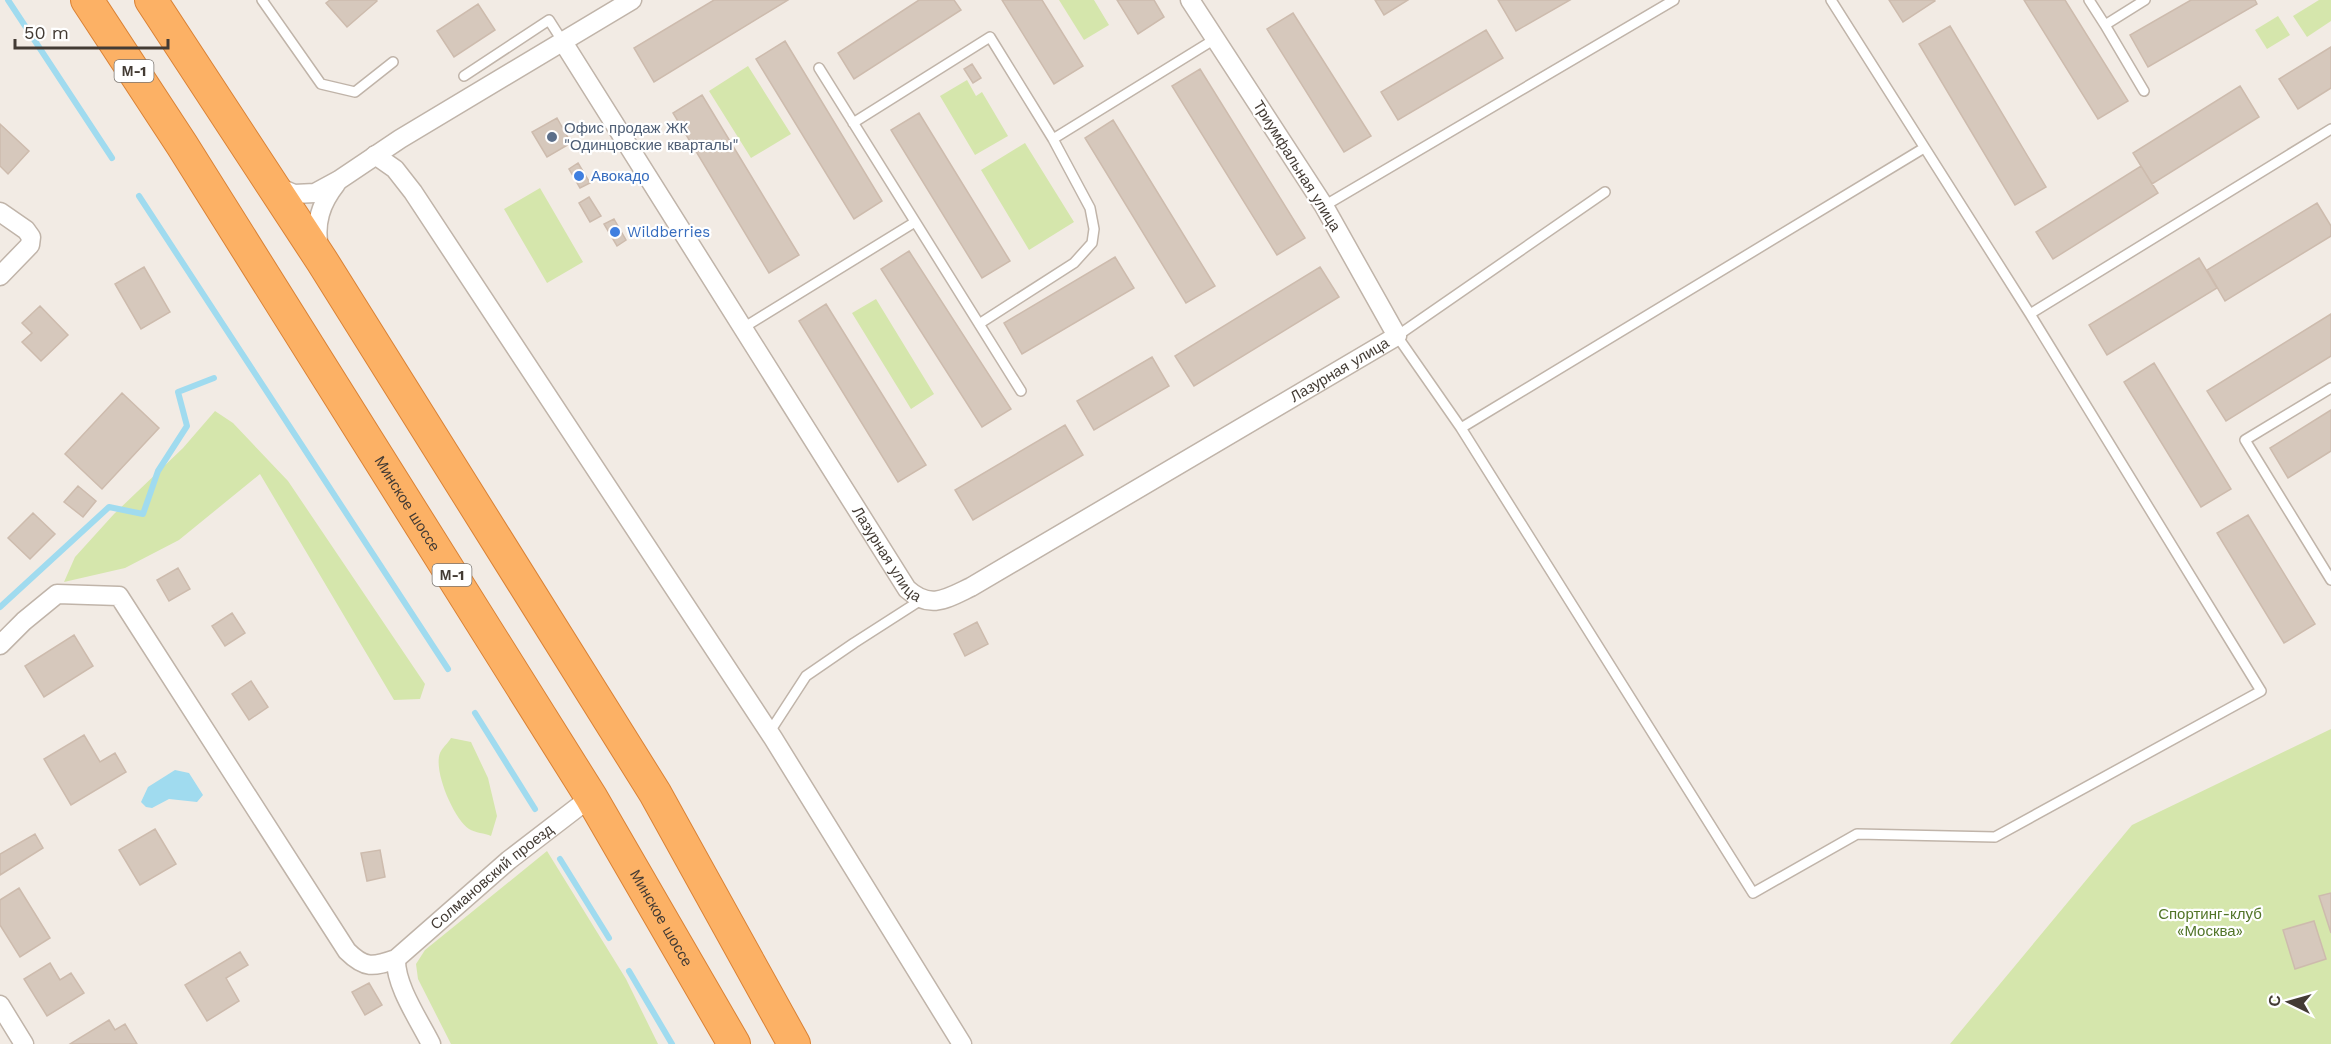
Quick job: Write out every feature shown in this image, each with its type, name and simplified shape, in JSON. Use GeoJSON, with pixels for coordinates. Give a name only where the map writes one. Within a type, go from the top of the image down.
{"type":"FeatureCollection","features":[{"type":"Feature","properties":{"kind":"highway","name":"Минское шоссе"},"geometry":{"type":"LineString","coordinates":[[87,0],[182,145],[591,797],[734,1044]]}},
{"type":"Feature","properties":{"kind":"highway"},"geometry":{"type":"LineString","coordinates":[[151,0],[322,261],[655,793],[794,1044]]}},
{"type":"Feature","properties":{"kind":"street"},"geometry":{"type":"LineString","coordinates":[[272,184],[289,193],[300,195],[315,193],[632,0]]}},
{"type":"Feature","properties":{"kind":"street","name":"Триумфальная улица"},"geometry":{"type":"LineString","coordinates":[[1190,0],[1324,206],[1397,336]]}},
{"type":"Feature","properties":{"kind":"street","name":"Лазурная улица"},"geometry":{"type":"LineString","coordinates":[[563,42],[907,589],[921,600],[947,599],[971,587],[1397,336]]}},
{"type":"Feature","properties":{"kind":"street"},"geometry":{"type":"LineString","coordinates":[[375,155],[395,169],[414,192],[769,733],[962,1044]]}},
{"type":"Feature","properties":{"kind":"street"},"geometry":{"type":"LineString","coordinates":[[322,261],[317,225],[320,209],[327,195],[339,180]]}},
{"type":"Feature","properties":{"kind":"street"},"geometry":{"type":"LineString","coordinates":[[0,212],[26,230],[31,237],[30,245],[0,276]]}},
{"type":"Feature","properties":{"kind":"street"},"geometry":{"type":"LineString","coordinates":[[0,645],[24,621],[57,594],[119,596],[347,951],[360,964],[377,965],[396,959],[396,970],[400,982],[431,1044]]}},
{"type":"Feature","properties":{"kind":"street","name":"Солмановский проезд"},"geometry":{"type":"LineString","coordinates":[[396,959],[509,860],[591,797]]}},
{"type":"Feature","properties":{"kind":"street"},"geometry":{"type":"LineString","coordinates":[[0,1005],[24,1044]]}},
{"type":"Feature","properties":{"kind":"lane"},"geometry":{"type":"LineString","coordinates":[[262,0],[321,84],[355,92],[393,62]]}},
{"type":"Feature","properties":{"kind":"lane"},"geometry":{"type":"LineString","coordinates":[[1324,206],[1674,0]]}},
{"type":"Feature","properties":{"kind":"lane"},"geometry":{"type":"LineString","coordinates":[[1605,192],[1397,336],[1461,428],[1753,893],[1857,834],[1995,837],[2261,691],[2030,314],[1831,0]]}},
{"type":"Feature","properties":{"kind":"lane"},"geometry":{"type":"LineString","coordinates":[[2090,0],[2144,91]]}},
{"type":"Feature","properties":{"kind":"lane"},"geometry":{"type":"LineString","coordinates":[[2104,25],[2145,0]]}},
{"type":"Feature","properties":{"kind":"lane"},"geometry":{"type":"LineString","coordinates":[[464,76],[549,20],[563,42]]}},
{"type":"Feature","properties":{"kind":"lane"},"geometry":{"type":"LineString","coordinates":[[853,123],[990,37],[1053,139],[1090,208],[1094,229],[1092,243],[1074,263],[979,324]]}},
{"type":"Feature","properties":{"kind":"lane"},"geometry":{"type":"LineString","coordinates":[[1053,139],[1215,39]]}},
{"type":"Feature","properties":{"kind":"lane"},"geometry":{"type":"LineString","coordinates":[[819,68],[1021,391]]}},
{"type":"Feature","properties":{"kind":"lane"},"geometry":{"type":"LineString","coordinates":[[2030,314],[2331,129]]}},
{"type":"Feature","properties":{"kind":"lane"},"geometry":{"type":"LineString","coordinates":[[1461,428],[1924,148]]}},
{"type":"Feature","properties":{"kind":"lane"},"geometry":{"type":"LineString","coordinates":[[743,328],[915,222]]}},
{"type":"Feature","properties":{"kind":"lane"},"geometry":{"type":"LineString","coordinates":[[2331,388],[2245,440],[2331,580]]}},
{"type":"Feature","properties":{"kind":"lane"},"geometry":{"type":"LineString","coordinates":[[769,733],[806,676],[854,642],[921,600]]}},
{"type":"Feature","properties":{"kind":"green space"},"geometry":{"type":"Polygon","coordinates":[[[1059,0],[1094,0],[1109,25],[1084,40],[1059,0]]]}},
{"type":"Feature","properties":{"kind":"green space"},"geometry":{"type":"Polygon","coordinates":[[[2319,0],[2331,0],[2331,21],[2307,37],[2293,16],[2319,0]]]}},
{"type":"Feature","properties":{"kind":"green space"},"geometry":{"type":"Polygon","coordinates":[[[2278,16],[2290,35],[2267,49],[2255,30],[2278,16]]]}},
{"type":"Feature","properties":{"kind":"green space"},"geometry":{"type":"Polygon","coordinates":[[[748,66],[791,134],[751,158],[709,91],[748,66]]]}},
{"type":"Feature","properties":{"kind":"green space"},"geometry":{"type":"Polygon","coordinates":[[[967,80],[976,96],[982,92],[1008,136],[975,155],[940,96],[967,80]]]}},
{"type":"Feature","properties":{"kind":"green space"},"geometry":{"type":"Polygon","coordinates":[[[1025,143],[1074,222],[1029,250],[981,170],[1025,143]]]}},
{"type":"Feature","properties":{"kind":"green space"},"geometry":{"type":"Polygon","coordinates":[[[540,188],[583,262],[547,283],[504,209],[540,188]]]}},
{"type":"Feature","properties":{"kind":"green space"},"geometry":{"type":"Polygon","coordinates":[[[876,299],[934,394],[911,409],[852,313],[876,299]]]}},
{"type":"Feature","properties":{"kind":"green space"},"geometry":{"type":"Polygon","coordinates":[[[215,411],[233,423],[288,481],[425,684],[420,699],[394,700],[260,474],[179,540],[125,568],[64,582],[75,557],[114,514],[183,448],[215,411]]]}},
{"type":"Feature","properties":{"kind":"green space","name":"Спортинг-клуб «Москва»"},"geometry":{"type":"Polygon","coordinates":[[[2331,729],[2331,1044],[1950,1044],[2132,825],[2331,729]]]}},
{"type":"Feature","properties":{"kind":"green space"},"geometry":{"type":"Polygon","coordinates":[[[451,738],[471,742],[488,778],[497,816],[491,836],[471,830],[463,824],[446,794],[439,771],[439,761],[441,751],[451,738]]]}},
{"type":"Feature","properties":{"kind":"green space"},"geometry":{"type":"Polygon","coordinates":[[[547,851],[626,979],[658,1044],[451,1044],[418,979],[416,964],[425,950],[547,851]]]}},
{"type":"Feature","properties":{"kind":"water"},"geometry":{"type":"Polygon","coordinates":[[[175,770],[189,773],[203,795],[197,802],[169,799],[152,808],[146,807],[141,802],[148,787],[175,770]]]}},
{"type":"Feature","properties":{"kind":"building"},"geometry":{"type":"Polygon","coordinates":[[[330,0],[377,1],[347,27],[326,3],[330,0]]]}},
{"type":"Feature","properties":{"kind":"building"},"geometry":{"type":"Polygon","coordinates":[[[714,0],[788,0],[654,82],[634,48],[714,0]]]}},
{"type":"Feature","properties":{"kind":"building"},"geometry":{"type":"Polygon","coordinates":[[[919,0],[954,0],[961,10],[854,79],[838,53],[919,0]]]}},
{"type":"Feature","properties":{"kind":"building"},"geometry":{"type":"Polygon","coordinates":[[[1002,0],[1042,0],[1083,66],[1054,84],[1002,0]]]}},
{"type":"Feature","properties":{"kind":"building"},"geometry":{"type":"Polygon","coordinates":[[[1117,0],[1154,0],[1164,17],[1138,34],[1117,0]]]}},
{"type":"Feature","properties":{"kind":"building"},"geometry":{"type":"Polygon","coordinates":[[[1375,0],[1408,0],[1384,15],[1375,0]]]}},
{"type":"Feature","properties":{"kind":"building"},"geometry":{"type":"Polygon","coordinates":[[[1498,0],[1570,0],[1516,31],[1498,0]]]}},
{"type":"Feature","properties":{"kind":"building"},"geometry":{"type":"Polygon","coordinates":[[[1889,0],[1934,0],[1935,1],[1903,22],[1889,0]]]}},
{"type":"Feature","properties":{"kind":"building"},"geometry":{"type":"Polygon","coordinates":[[[2024,0],[2065,0],[2128,101],[2098,119],[2024,0]]]}},
{"type":"Feature","properties":{"kind":"building"},"geometry":{"type":"Polygon","coordinates":[[[2191,0],[2255,0],[2257,4],[2148,67],[2130,35],[2191,0]]]}},
{"type":"Feature","properties":{"kind":"building"},"geometry":{"type":"Polygon","coordinates":[[[478,4],[495,30],[454,57],[437,31],[478,4]]]}},
{"type":"Feature","properties":{"kind":"building"},"geometry":{"type":"Polygon","coordinates":[[[1293,13],[1371,136],[1344,152],[1267,29],[1293,13]]]}},
{"type":"Feature","properties":{"kind":"building"},"geometry":{"type":"Polygon","coordinates":[[[1950,26],[2046,187],[2015,205],[1919,44],[1950,26]]]}},
{"type":"Feature","properties":{"kind":"building"},"geometry":{"type":"Polygon","coordinates":[[[1486,30],[1503,58],[1398,120],[1381,92],[1486,30]]]}},
{"type":"Feature","properties":{"kind":"building"},"geometry":{"type":"Polygon","coordinates":[[[785,41],[882,201],[854,219],[756,59],[785,41]]]}},
{"type":"Feature","properties":{"kind":"building"},"geometry":{"type":"Polygon","coordinates":[[[2331,47],[2331,88],[2298,109],[2279,79],[2331,47]]]}},
{"type":"Feature","properties":{"kind":"building"},"geometry":{"type":"Polygon","coordinates":[[[972,64],[981,78],[973,83],[964,69],[972,64]]]}},
{"type":"Feature","properties":{"kind":"building"},"geometry":{"type":"Polygon","coordinates":[[[1200,69],[1305,238],[1277,255],[1172,86],[1200,69]]]}},
{"type":"Feature","properties":{"kind":"building"},"geometry":{"type":"Polygon","coordinates":[[[2240,86],[2259,117],[2152,184],[2133,153],[2240,86]]]}},
{"type":"Feature","properties":{"kind":"building"},"geometry":{"type":"Polygon","coordinates":[[[702,95],[799,255],[769,273],[673,113],[702,95]]]}},
{"type":"Feature","properties":{"kind":"building"},"geometry":{"type":"Polygon","coordinates":[[[919,113],[1010,261],[982,278],[891,130],[919,113]]]}},
{"type":"Feature","properties":{"kind":"building","name":"Офис продаж ЖК \"Одинцовские кварталы\""},"geometry":{"type":"Polygon","coordinates":[[[557,118],[571,143],[547,157],[532,132],[557,118]]]}},
{"type":"Feature","properties":{"kind":"building"},"geometry":{"type":"Polygon","coordinates":[[[1113,120],[1215,286],[1186,303],[1085,138],[1113,120]]]}},
{"type":"Feature","properties":{"kind":"building"},"geometry":{"type":"Polygon","coordinates":[[[0,124],[29,151],[8,174],[0,166],[0,124]]]}},
{"type":"Feature","properties":{"kind":"building"},"geometry":{"type":"Polygon","coordinates":[[[578,163],[590,183],[580,188],[569,169],[578,163]]]}},
{"type":"Feature","properties":{"kind":"building"},"geometry":{"type":"Polygon","coordinates":[[[2141,166],[2158,193],[2053,259],[2036,232],[2141,166]]]}},
{"type":"Feature","properties":{"kind":"building"},"geometry":{"type":"Polygon","coordinates":[[[589,197],[601,216],[590,222],[579,203],[589,197]]]}},
{"type":"Feature","properties":{"kind":"building"},"geometry":{"type":"Polygon","coordinates":[[[2317,203],[2331,226],[2331,236],[2225,301],[2207,270],[2317,203]]]}},
{"type":"Feature","properties":{"kind":"building","name":"Wildberries"},"geometry":{"type":"Polygon","coordinates":[[[614,219],[626,240],[617,246],[604,224],[614,219]]]}},
{"type":"Feature","properties":{"kind":"building"},"geometry":{"type":"Polygon","coordinates":[[[909,251],[1011,409],[982,427],[881,269],[909,251]]]}},
{"type":"Feature","properties":{"kind":"building"},"geometry":{"type":"Polygon","coordinates":[[[1115,257],[1134,288],[1022,354],[1004,323],[1115,257]]]}},
{"type":"Feature","properties":{"kind":"building"},"geometry":{"type":"Polygon","coordinates":[[[2199,258],[2217,288],[2107,355],[2089,325],[2199,258]]]}},
{"type":"Feature","properties":{"kind":"building"},"geometry":{"type":"Polygon","coordinates":[[[144,267],[170,312],[141,329],[115,284],[144,267]]]}},
{"type":"Feature","properties":{"kind":"building"},"geometry":{"type":"Polygon","coordinates":[[[1320,267],[1339,297],[1194,386],[1175,356],[1320,267]]]}},
{"type":"Feature","properties":{"kind":"building"},"geometry":{"type":"Polygon","coordinates":[[[826,304],[926,465],[898,482],[799,321],[826,304]]]}},
{"type":"Feature","properties":{"kind":"building"},"geometry":{"type":"Polygon","coordinates":[[[40,306],[68,335],[41,361],[22,342],[32,333],[22,323],[40,306]]]}},
{"type":"Feature","properties":{"kind":"building"},"geometry":{"type":"Polygon","coordinates":[[[2331,314],[2331,356],[2226,421],[2207,391],[2331,314]]]}},
{"type":"Feature","properties":{"kind":"building"},"geometry":{"type":"Polygon","coordinates":[[[1152,357],[1169,386],[1094,430],[1077,401],[1152,357]]]}},
{"type":"Feature","properties":{"kind":"building"},"geometry":{"type":"Polygon","coordinates":[[[2154,363],[2231,489],[2201,507],[2124,382],[2154,363]]]}},
{"type":"Feature","properties":{"kind":"building"},"geometry":{"type":"Polygon","coordinates":[[[122,393],[159,428],[102,489],[65,454],[122,393]]]}},
{"type":"Feature","properties":{"kind":"building"},"geometry":{"type":"Polygon","coordinates":[[[2331,410],[2331,451],[2288,478],[2270,448],[2331,410]]]}},
{"type":"Feature","properties":{"kind":"building"},"geometry":{"type":"Polygon","coordinates":[[[1065,425],[1083,455],[973,520],[955,490],[1065,425]]]}},
{"type":"Feature","properties":{"kind":"building"},"geometry":{"type":"Polygon","coordinates":[[[78,486],[96,501],[83,517],[64,502],[78,486]]]}},
{"type":"Feature","properties":{"kind":"building"},"geometry":{"type":"Polygon","coordinates":[[[33,513],[55,534],[30,559],[8,538],[33,513]]]}},
{"type":"Feature","properties":{"kind":"building"},"geometry":{"type":"Polygon","coordinates":[[[2248,515],[2315,624],[2284,643],[2217,533],[2248,515]]]}},
{"type":"Feature","properties":{"kind":"building"},"geometry":{"type":"Polygon","coordinates":[[[178,568],[190,589],[169,601],[157,580],[178,568]]]}},
{"type":"Feature","properties":{"kind":"building"},"geometry":{"type":"Polygon","coordinates":[[[232,613],[245,633],[225,646],[212,626],[232,613]]]}},
{"type":"Feature","properties":{"kind":"building"},"geometry":{"type":"Polygon","coordinates":[[[977,622],[988,644],[965,656],[954,634],[977,622]]]}},
{"type":"Feature","properties":{"kind":"building"},"geometry":{"type":"Polygon","coordinates":[[[74,635],[93,666],[44,697],[25,666],[74,635]]]}},
{"type":"Feature","properties":{"kind":"building"},"geometry":{"type":"Polygon","coordinates":[[[251,681],[268,707],[249,720],[232,694],[251,681]]]}},
{"type":"Feature","properties":{"kind":"building"},"geometry":{"type":"Polygon","coordinates":[[[84,735],[100,762],[115,753],[126,772],[71,805],[44,759],[84,735]]]}},
{"type":"Feature","properties":{"kind":"building"},"geometry":{"type":"Polygon","coordinates":[[[155,829],[176,864],[140,885],[119,850],[155,829]]]}},
{"type":"Feature","properties":{"kind":"building"},"geometry":{"type":"Polygon","coordinates":[[[35,834],[43,848],[0,875],[0,854],[35,834]]]}},
{"type":"Feature","properties":{"kind":"building"},"geometry":{"type":"Polygon","coordinates":[[[380,850],[385,877],[367,881],[361,853],[380,850]]]}},
{"type":"Feature","properties":{"kind":"building"},"geometry":{"type":"Polygon","coordinates":[[[19,888],[50,938],[20,957],[0,925],[0,900],[19,888]]]}},
{"type":"Feature","properties":{"kind":"building"},"geometry":{"type":"Polygon","coordinates":[[[2331,893],[2331,933],[2319,896],[2331,893]]]}},
{"type":"Feature","properties":{"kind":"building"},"geometry":{"type":"Polygon","coordinates":[[[2314,921],[2326,959],[2295,969],[2283,930],[2314,921]]]}},
{"type":"Feature","properties":{"kind":"building"},"geometry":{"type":"Polygon","coordinates":[[[240,952],[248,965],[226,978],[239,1001],[207,1021],[185,985],[240,952]]]}},
{"type":"Feature","properties":{"kind":"building"},"geometry":{"type":"Polygon","coordinates":[[[50,963],[60,980],[71,973],[84,993],[47,1016],[24,979],[50,963]]]}},
{"type":"Feature","properties":{"kind":"building"},"geometry":{"type":"Polygon","coordinates":[[[369,983],[382,1005],[365,1015],[352,992],[369,983]]]}},
{"type":"Feature","properties":{"kind":"building"},"geometry":{"type":"Polygon","coordinates":[[[109,1020],[115,1030],[125,1024],[137,1044],[70,1044],[109,1020]]]}},
{"type":"Feature","properties":{"kind":"waterway"},"geometry":{"type":"LineString","coordinates":[[8,0],[112,158]]}},
{"type":"Feature","properties":{"kind":"waterway"},"geometry":{"type":"LineString","coordinates":[[139,196],[448,669]]}},
{"type":"Feature","properties":{"kind":"waterway"},"geometry":{"type":"LineString","coordinates":[[0,607],[109,507],[143,514],[158,471],[187,426],[178,392],[214,378]]}},
{"type":"Feature","properties":{"kind":"waterway"},"geometry":{"type":"LineString","coordinates":[[475,713],[535,809]]}},
{"type":"Feature","properties":{"kind":"waterway"},"geometry":{"type":"LineString","coordinates":[[560,859],[609,938]]}},
{"type":"Feature","properties":{"kind":"waterway"},"geometry":{"type":"LineString","coordinates":[[629,971],[672,1044]]}},
{"type":"Feature","properties":{"kind":"place","name":"Офис продаж ЖК \"Одинцовские кварталы\""},"geometry":{"type":"Point","coordinates":[552,137]}},
{"type":"Feature","properties":{"kind":"place","name":"Авокадо"},"geometry":{"type":"Point","coordinates":[579,176]}},
{"type":"Feature","properties":{"kind":"place","name":"Wildberries"},"geometry":{"type":"Point","coordinates":[615,232]}}]}
